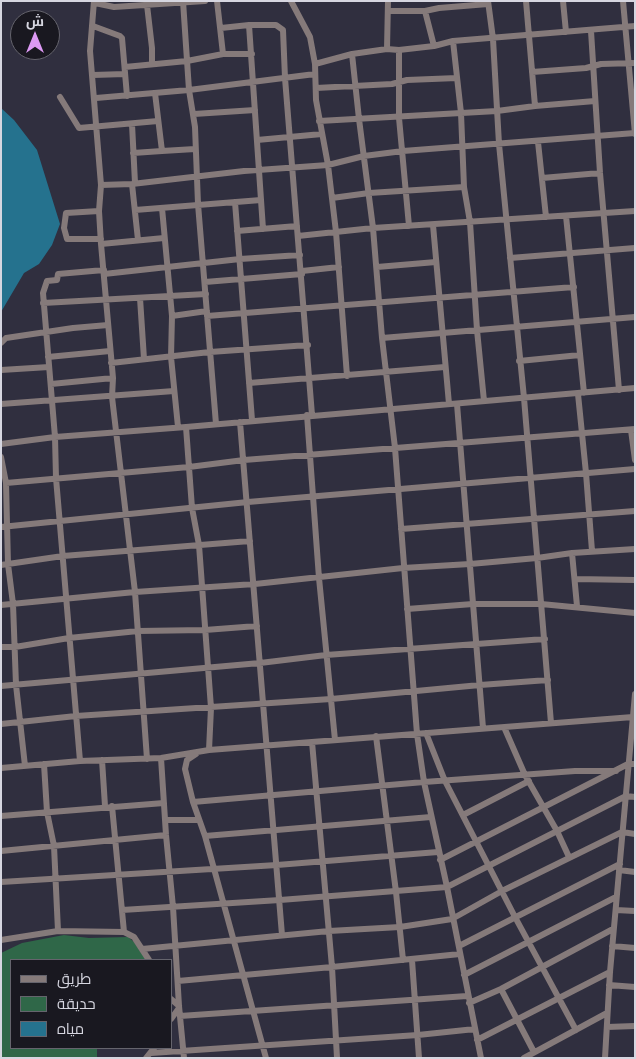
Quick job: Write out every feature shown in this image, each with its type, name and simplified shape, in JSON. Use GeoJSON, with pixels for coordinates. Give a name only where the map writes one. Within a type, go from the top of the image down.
{"type":"FeatureCollection","features":[{"type":"Feature","properties":{"kind":"street"},"geometry":{"type":"LineString","coordinates":[[147,759],[135,592],[112,396],[112,363],[99,211],[101,185],[96,98],[90,51],[95,2],[114,7],[205,1]]}},
{"type":"Feature","properties":{"kind":"street"},"geometry":{"type":"LineString","coordinates":[[217,1],[223,54]]}},
{"type":"Feature","properties":{"kind":"street"},"geometry":{"type":"LineString","coordinates":[[291,1],[310,37],[315,64],[319,122],[328,165],[336,232],[347,376]]}},
{"type":"Feature","properties":{"kind":"street"},"geometry":{"type":"LineString","coordinates":[[387,49],[388,1]]}},
{"type":"Feature","properties":{"kind":"street"},"geometry":{"type":"LineString","coordinates":[[526,1],[535,106]]}},
{"type":"Feature","properties":{"kind":"street"},"geometry":{"type":"LineString","coordinates":[[563,1],[566,32]]}},
{"type":"Feature","properties":{"kind":"street"},"geometry":{"type":"LineString","coordinates":[[101,185],[197,175],[328,165],[364,156],[403,150],[635,134],[631,63],[623,1]]}},
{"type":"Feature","properties":{"kind":"street"},"geometry":{"type":"LineString","coordinates":[[183,2],[187,61],[194,114],[198,204],[216,424]]}},
{"type":"Feature","properties":{"kind":"street"},"geometry":{"type":"LineString","coordinates":[[389,11],[425,11],[439,5],[488,3],[493,39],[499,144],[524,398],[551,723]]}},
{"type":"Feature","properties":{"kind":"street"},"geometry":{"type":"LineString","coordinates":[[147,5],[152,63]]}},
{"type":"Feature","properties":{"kind":"street"},"geometry":{"type":"LineString","coordinates":[[425,11],[434,46]]}},
{"type":"Feature","properties":{"kind":"street"},"geometry":{"type":"LineString","coordinates":[[221,28],[248,25],[276,25],[283,30],[285,78],[308,345],[310,455],[313,497],[335,740]]}},
{"type":"Feature","properties":{"kind":"street"},"geometry":{"type":"LineString","coordinates":[[248,25],[252,54],[252,81],[263,229]]}},
{"type":"Feature","properties":{"kind":"street"},"geometry":{"type":"LineString","coordinates":[[93,26],[122,38],[127,96]]}},
{"type":"Feature","properties":{"kind":"street"},"geometry":{"type":"LineString","coordinates":[[315,64],[352,54],[387,49],[399,50],[434,46],[453,41],[635,26]]}},
{"type":"Feature","properties":{"kind":"street"},"geometry":{"type":"LineString","coordinates":[[591,30],[600,174],[619,390]]}},
{"type":"Feature","properties":{"kind":"street"},"geometry":{"type":"LineString","coordinates":[[453,41],[461,113],[464,187],[470,222],[484,401]]}},
{"type":"Feature","properties":{"kind":"street"},"geometry":{"type":"LineString","coordinates":[[399,50],[400,118],[409,226]]}},
{"type":"Feature","properties":{"kind":"street"},"geometry":{"type":"LineString","coordinates":[[125,67],[187,61],[223,54],[252,54]]}},
{"type":"Feature","properties":{"kind":"street"},"geometry":{"type":"LineString","coordinates":[[352,54],[373,228],[382,338],[395,448],[417,734],[430,817],[447,887],[481,1058]]}},
{"type":"Feature","properties":{"kind":"street"},"geometry":{"type":"LineString","coordinates":[[532,72],[631,63]]}},
{"type":"Feature","properties":{"kind":"street"},"geometry":{"type":"LineString","coordinates":[[93,75],[125,74]]}},
{"type":"Feature","properties":{"kind":"street"},"geometry":{"type":"LineString","coordinates":[[96,98],[190,90],[315,74]]}},
{"type":"Feature","properties":{"kind":"street"},"geometry":{"type":"LineString","coordinates":[[316,88],[457,78]]}},
{"type":"Feature","properties":{"kind":"street"},"geometry":{"type":"LineString","coordinates":[[155,93],[162,151]]}},
{"type":"Feature","properties":{"kind":"street"},"geometry":{"type":"LineString","coordinates":[[60,97],[79,128],[158,122]]}},
{"type":"Feature","properties":{"kind":"street"},"geometry":{"type":"LineString","coordinates":[[319,122],[497,111],[595,101]]}},
{"type":"Feature","properties":{"kind":"street"},"geometry":{"type":"LineString","coordinates":[[194,114],[255,110]]}},
{"type":"Feature","properties":{"kind":"street"},"geometry":{"type":"LineString","coordinates":[[132,124],[138,240]]}},
{"type":"Feature","properties":{"kind":"street"},"geometry":{"type":"LineString","coordinates":[[257,140],[322,134]]}},
{"type":"Feature","properties":{"kind":"street"},"geometry":{"type":"LineString","coordinates":[[538,142],[546,217]]}},
{"type":"Feature","properties":{"kind":"street"},"geometry":{"type":"LineString","coordinates":[[133,153],[195,149]]}},
{"type":"Feature","properties":{"kind":"street"},"geometry":{"type":"LineString","coordinates":[[542,178],[600,174]]}},
{"type":"Feature","properties":{"kind":"street"},"geometry":{"type":"LineString","coordinates":[[332,198],[369,193],[464,187]]}},
{"type":"Feature","properties":{"kind":"street"},"geometry":{"type":"LineString","coordinates":[[135,210],[261,200]]}},
{"type":"Feature","properties":{"kind":"street"},"geometry":{"type":"LineString","coordinates":[[236,202],[252,420]]}},
{"type":"Feature","properties":{"kind":"street"},"geometry":{"type":"LineString","coordinates":[[162,208],[172,316],[171,357],[178,427]]}},
{"type":"Feature","properties":{"kind":"street"},"geometry":{"type":"LineString","coordinates":[[99,211],[66,213],[64,228],[67,239],[101,241],[164,238]]}},
{"type":"Feature","properties":{"kind":"street"},"geometry":{"type":"LineString","coordinates":[[298,236],[373,228],[635,211]]}},
{"type":"Feature","properties":{"kind":"street"},"geometry":{"type":"LineString","coordinates":[[566,216],[580,355],[582,433],[592,551]]}},
{"type":"Feature","properties":{"kind":"street"},"geometry":{"type":"LineString","coordinates":[[434,225],[449,404]]}},
{"type":"Feature","properties":{"kind":"street"},"geometry":{"type":"LineString","coordinates":[[237,231],[297,226]]}},
{"type":"Feature","properties":{"kind":"street"},"geometry":{"type":"LineString","coordinates":[[510,258],[635,248]]}},
{"type":"Feature","properties":{"kind":"street"},"geometry":{"type":"LineString","coordinates":[[80,761],[43,303],[43,292],[47,281],[57,280],[58,274],[168,268],[240,259],[300,255]]}},
{"type":"Feature","properties":{"kind":"street"},"geometry":{"type":"LineString","coordinates":[[377,267],[436,262]]}},
{"type":"Feature","properties":{"kind":"street"},"geometry":{"type":"LineString","coordinates":[[205,282],[339,267]]}},
{"type":"Feature","properties":{"kind":"street"},"geometry":{"type":"LineString","coordinates":[[172,316],[244,314],[574,286]]}},
{"type":"Feature","properties":{"kind":"street"},"geometry":{"type":"LineString","coordinates":[[43,303],[206,294]]}},
{"type":"Feature","properties":{"kind":"street"},"geometry":{"type":"LineString","coordinates":[[140,298],[144,359]]}},
{"type":"Feature","properties":{"kind":"street"},"geometry":{"type":"LineString","coordinates":[[382,338],[635,317]]}},
{"type":"Feature","properties":{"kind":"street"},"geometry":{"type":"LineString","coordinates":[[1,343],[6,338],[108,325]]}},
{"type":"Feature","properties":{"kind":"street"},"geometry":{"type":"LineString","coordinates":[[112,363],[210,352],[308,345]]}},
{"type":"Feature","properties":{"kind":"street"},"geometry":{"type":"LineString","coordinates":[[48,357],[110,351]]}},
{"type":"Feature","properties":{"kind":"street"},"geometry":{"type":"LineString","coordinates":[[519,361],[580,355]]}},
{"type":"Feature","properties":{"kind":"street"},"geometry":{"type":"LineString","coordinates":[[1,370],[49,367]]}},
{"type":"Feature","properties":{"kind":"street"},"geometry":{"type":"LineString","coordinates":[[249,383],[445,367]]}},
{"type":"Feature","properties":{"kind":"street"},"geometry":{"type":"LineString","coordinates":[[51,384],[113,378]]}},
{"type":"Feature","properties":{"kind":"street"},"geometry":{"type":"LineString","coordinates":[[1,444],[55,437],[635,388]]}},
{"type":"Feature","properties":{"kind":"street"},"geometry":{"type":"LineString","coordinates":[[1,404],[174,391]]}},
{"type":"Feature","properties":{"kind":"street"},"geometry":{"type":"LineString","coordinates":[[457,404],[483,728]]}},
{"type":"Feature","properties":{"kind":"street"},"geometry":{"type":"LineString","coordinates":[[240,422],[282,935]]}},
{"type":"Feature","properties":{"kind":"street"},"geometry":{"type":"LineString","coordinates":[[186,427],[192,508],[199,545],[211,708],[209,750]]}},
{"type":"Feature","properties":{"kind":"street"},"geometry":{"type":"LineString","coordinates":[[6,483],[122,474],[244,460],[633,429],[635,460]]}},
{"type":"Feature","properties":{"kind":"street"},"geometry":{"type":"LineString","coordinates":[[1,457],[6,483],[4,500],[5,565],[13,604],[16,684],[22,723],[25,766]]}},
{"type":"Feature","properties":{"kind":"street"},"geometry":{"type":"LineString","coordinates":[[4,527],[248,502],[531,479],[635,468]]}},
{"type":"Feature","properties":{"kind":"street"},"geometry":{"type":"LineString","coordinates":[[401,529],[635,511]]}},
{"type":"Feature","properties":{"kind":"street"},"geometry":{"type":"LineString","coordinates":[[5,565],[63,556],[250,541]]}},
{"type":"Feature","properties":{"kind":"street"},"geometry":{"type":"LineString","coordinates":[[1,605],[135,592],[254,584],[403,568],[537,558],[592,551],[635,549]]}},
{"type":"Feature","properties":{"kind":"street"},"geometry":{"type":"LineString","coordinates":[[572,553],[577,606]]}},
{"type":"Feature","properties":{"kind":"street"},"geometry":{"type":"LineString","coordinates":[[575,579],[635,580]]}},
{"type":"Feature","properties":{"kind":"street"},"geometry":{"type":"LineString","coordinates":[[406,609],[473,604],[541,604],[635,613]]}},
{"type":"Feature","properties":{"kind":"street"},"geometry":{"type":"LineString","coordinates":[[1,647],[15,647],[69,638],[138,631],[205,630],[257,626]]}},
{"type":"Feature","properties":{"kind":"street"},"geometry":{"type":"LineString","coordinates":[[1,686],[260,663],[326,655],[545,639]]}},
{"type":"Feature","properties":{"kind":"street"},"geometry":{"type":"LineString","coordinates":[[1,724],[76,716],[145,713],[330,699],[548,680]]}},
{"type":"Feature","properties":{"kind":"street"},"geometry":{"type":"LineString","coordinates":[[605,1058],[613,929],[626,796],[632,764],[635,694]]}},
{"type":"Feature","properties":{"kind":"street"},"geometry":{"type":"LineString","coordinates":[[1,768],[80,761],[161,758],[209,750],[483,728],[551,723],[633,721]]}},
{"type":"Feature","properties":{"kind":"street"},"geometry":{"type":"LineString","coordinates":[[504,727],[527,778],[557,831],[569,857]]}},
{"type":"Feature","properties":{"kind":"street"},"geometry":{"type":"LineString","coordinates":[[426,733],[445,781],[576,1030]]}},
{"type":"Feature","properties":{"kind":"street"},"geometry":{"type":"LineString","coordinates":[[376,736],[396,892],[402,960]]}},
{"type":"Feature","properties":{"kind":"street"},"geometry":{"type":"LineString","coordinates":[[312,742],[318,792],[332,967],[337,1058]]}},
{"type":"Feature","properties":{"kind":"street"},"geometry":{"type":"LineString","coordinates":[[199,752],[186,760],[185,764],[192,802],[205,836],[266,1058]]}},
{"type":"Feature","properties":{"kind":"street"},"geometry":{"type":"LineString","coordinates":[[161,758],[184,1055]]}},
{"type":"Feature","properties":{"kind":"street"},"geometry":{"type":"LineString","coordinates":[[102,760],[114,839],[124,932]]}},
{"type":"Feature","properties":{"kind":"street"},"geometry":{"type":"LineString","coordinates":[[44,764],[47,812],[54,846],[58,931]]}},
{"type":"Feature","properties":{"kind":"street"},"geometry":{"type":"LineString","coordinates":[[440,860],[632,764]]}},
{"type":"Feature","properties":{"kind":"street"},"geometry":{"type":"LineString","coordinates":[[192,802],[424,782],[527,778],[575,771],[616,771]]}},
{"type":"Feature","properties":{"kind":"street"},"geometry":{"type":"LineString","coordinates":[[463,815],[527,778]]}},
{"type":"Feature","properties":{"kind":"street"},"geometry":{"type":"LineString","coordinates":[[122,910],[447,887],[626,796],[635,797]]}},
{"type":"Feature","properties":{"kind":"street"},"geometry":{"type":"LineString","coordinates":[[1,816],[164,803]]}},
{"type":"Feature","properties":{"kind":"street"},"geometry":{"type":"LineString","coordinates":[[205,836],[430,817]]}},
{"type":"Feature","properties":{"kind":"street"},"geometry":{"type":"LineString","coordinates":[[165,820],[198,820]]}},
{"type":"Feature","properties":{"kind":"street"},"geometry":{"type":"LineString","coordinates":[[142,949],[282,935],[400,927],[452,919],[502,891],[622,832],[635,834]]}},
{"type":"Feature","properties":{"kind":"street"},"geometry":{"type":"LineString","coordinates":[[1,852],[166,835]]}},
{"type":"Feature","properties":{"kind":"street"},"geometry":{"type":"LineString","coordinates":[[1,882],[277,865],[438,852]]}},
{"type":"Feature","properties":{"kind":"street"},"geometry":{"type":"LineString","coordinates":[[178,981],[412,960],[459,950],[515,917],[619,867],[635,872]]}},
{"type":"Feature","properties":{"kind":"street"},"geometry":{"type":"LineString","coordinates":[[464,975],[616,897]]}},
{"type":"Feature","properties":{"kind":"street"},"geometry":{"type":"LineString","coordinates":[[616,910],[635,911]]}},
{"type":"Feature","properties":{"kind":"street"},"geometry":{"type":"LineString","coordinates":[[180,1016],[415,1000],[468,1000],[500,989],[613,929]]}},
{"type":"Feature","properties":{"kind":"street"},"geometry":{"type":"LineString","coordinates":[[1,940],[58,931],[124,932],[134,937],[148,959]]}},
{"type":"Feature","properties":{"kind":"street"},"geometry":{"type":"LineString","coordinates":[[612,946],[635,948]]}},
{"type":"Feature","properties":{"kind":"street"},"geometry":{"type":"LineString","coordinates":[[412,960],[420,1058]]}},
{"type":"Feature","properties":{"kind":"street"},"geometry":{"type":"LineString","coordinates":[[477,1040],[610,972]]}},
{"type":"Feature","properties":{"kind":"street"},"geometry":{"type":"LineString","coordinates":[[609,985],[635,987]]}},
{"type":"Feature","properties":{"kind":"street"},"geometry":{"type":"LineString","coordinates":[[500,989],[534,1052]]}},
{"type":"Feature","properties":{"kind":"street"},"geometry":{"type":"LineString","coordinates":[[172,1000],[179,1007]]}},
{"type":"Feature","properties":{"kind":"street"},"geometry":{"type":"LineString","coordinates":[[172,1018],[179,1007]]}},
{"type":"Feature","properties":{"kind":"street"},"geometry":{"type":"LineString","coordinates":[[524,1058],[607,1013]]}},
{"type":"Feature","properties":{"kind":"street"},"geometry":{"type":"LineString","coordinates":[[607,1027],[635,1026]]}},
{"type":"Feature","properties":{"kind":"street"},"geometry":{"type":"LineString","coordinates":[[150,1053],[184,1055],[263,1046],[475,1029]]}},
{"type":"Feature","properties":{"kind":"green space"},"geometry":{"type":"Polygon","coordinates":[[[64,935],[89,938],[128,937],[134,942],[145,959],[10,959],[10,1049],[97,1049],[97,1058],[1,1058],[1,953],[22,943],[64,935]]]}},
{"type":"Feature","properties":{"kind":"water"},"geometry":{"type":"Polygon","coordinates":[[[1,108],[14,120],[37,150],[60,224],[52,245],[39,264],[24,273],[1,312],[1,108]]]}}]}
